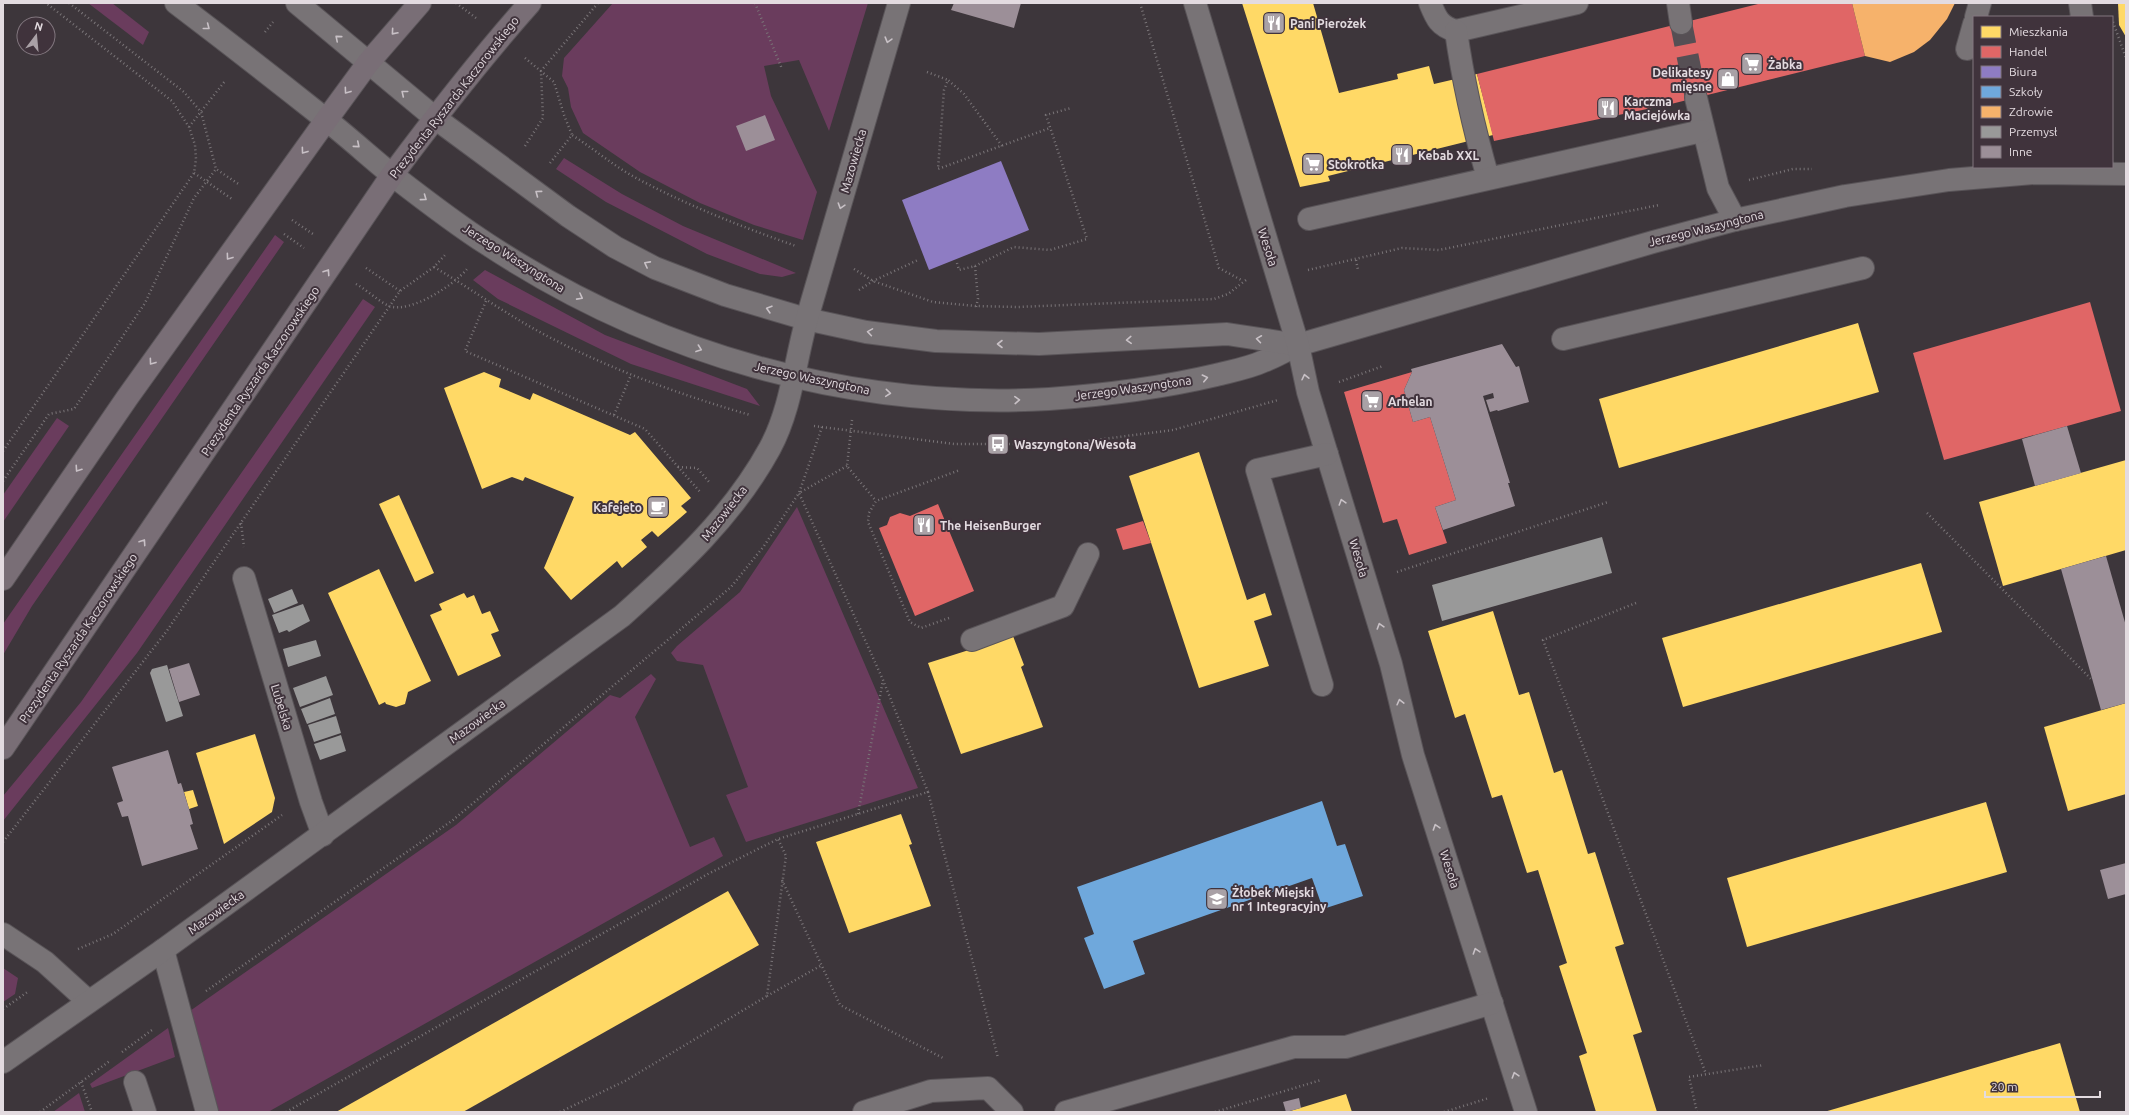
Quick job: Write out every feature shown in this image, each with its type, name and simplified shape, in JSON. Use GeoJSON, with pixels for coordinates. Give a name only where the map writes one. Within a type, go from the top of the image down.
{"type":"FeatureCollection","features":[{"type":"Feature","properties":{"kind":"main road"},"geometry":{"type":"LineString","coordinates":[[3,579],[127,398],[327,119],[368,63],[420,3]]}},
{"type":"Feature","properties":{"kind":"main road","name":"Prezydenta Ryszarda Kaczorowskiego"},"geometry":{"type":"LineString","coordinates":[[3,748],[392,175],[500,36],[530,3]]}},
{"type":"Feature","properties":{"kind":"street","name":"Jerzego Waszyngtona"},"geometry":{"type":"LineString","coordinates":[[176,3],[327,119],[392,175],[488,245],[552,282],[620,318],[718,356],[794,376],[856,390],[1000,401],[1076,397],[1174,384],[1225,373],[1263,362],[1298,345],[1735,220],[1845,196],[1948,180],[2035,173],[2126,174]]}},
{"type":"Feature","properties":{"kind":"street","name":"Jerzego Waszyngtona"},"geometry":{"type":"LineString","coordinates":[[297,3],[435,118],[568,216],[615,246],[655,268],[690,283],[767,309],[806,319],[866,332],[936,341],[988,344],[1039,344],[1227,334],[1298,345]]}},
{"type":"Feature","properties":{"kind":"street","name":"Mazowiecka"},"geometry":{"type":"LineString","coordinates":[[3,1062],[163,950],[323,835],[622,616],[680,564],[703,541],[748,483],[770,448],[781,422],[794,376],[806,319],[899,3]]}},
{"type":"Feature","properties":{"kind":"street","name":"Wesoła"},"geometry":{"type":"LineString","coordinates":[[1195,3],[1298,345],[1308,392],[1391,664],[1413,755],[1526,1112]]}},
{"type":"Feature","properties":{"kind":"street"},"geometry":{"type":"LineString","coordinates":[[1430,3],[1438,22],[1446,28],[1456,31],[1577,3]]}},
{"type":"Feature","properties":{"kind":"street"},"geometry":{"type":"LineString","coordinates":[[1976,16],[1980,3]]}},
{"type":"Feature","properties":{"kind":"street"},"geometry":{"type":"LineString","coordinates":[[2080,3],[2082,16]]}},
{"type":"Feature","properties":{"kind":"street"},"geometry":{"type":"LineString","coordinates":[[1966,49],[1973,27]]}},
{"type":"Feature","properties":{"kind":"street"},"geometry":{"type":"LineString","coordinates":[[1456,31],[1464,85],[1488,178]]}},
{"type":"Feature","properties":{"kind":"street"},"geometry":{"type":"LineString","coordinates":[[1696,98],[1702,131],[1718,188],[1735,220]]}},
{"type":"Feature","properties":{"kind":"street"},"geometry":{"type":"LineString","coordinates":[[1309,218],[1702,131]]}},
{"type":"Feature","properties":{"kind":"street"},"geometry":{"type":"LineString","coordinates":[[1562,339],[1863,268]]}},
{"type":"Feature","properties":{"kind":"street"},"geometry":{"type":"LineString","coordinates":[[1322,685],[1257,470],[1327,454]]}},
{"type":"Feature","properties":{"kind":"street"},"geometry":{"type":"LineString","coordinates":[[972,640],[1063,606],[1088,554]]}},
{"type":"Feature","properties":{"kind":"street","name":"Lubelska"},"geometry":{"type":"LineString","coordinates":[[244,578],[311,802],[323,835]]}},
{"type":"Feature","properties":{"kind":"street"},"geometry":{"type":"LineString","coordinates":[[3,934],[45,962],[88,1002]]}},
{"type":"Feature","properties":{"kind":"street"},"geometry":{"type":"LineString","coordinates":[[163,950],[207,1112]]}},
{"type":"Feature","properties":{"kind":"street"},"geometry":{"type":"LineString","coordinates":[[1066,1112],[1294,1047],[1346,1047],[1492,1003]]}},
{"type":"Feature","properties":{"kind":"street"},"geometry":{"type":"LineString","coordinates":[[135,1082],[145,1112]]}},
{"type":"Feature","properties":{"kind":"street"},"geometry":{"type":"LineString","coordinates":[[864,1112],[931,1091],[988,1088],[1012,1112]]}},
{"type":"Feature","properties":{"kind":"path"},"geometry":{"type":"LineString","coordinates":[[3,451],[194,173],[196,159],[189,127],[172,101],[46,3]]}},
{"type":"Feature","properties":{"kind":"path"},"geometry":{"type":"LineString","coordinates":[[69,3],[184,92],[201,112],[216,169],[262,210],[336,259],[390,306],[409,306],[432,296],[465,272],[488,245]]}},
{"type":"Feature","properties":{"kind":"path"},"geometry":{"type":"LineString","coordinates":[[572,135],[554,82],[541,71],[598,3]]}},
{"type":"Feature","properties":{"kind":"path"},"geometry":{"type":"LineString","coordinates":[[755,3],[782,69]]}},
{"type":"Feature","properties":{"kind":"path"},"geometry":{"type":"LineString","coordinates":[[1140,3],[1219,268],[1242,281],[1247,286]]}},
{"type":"Feature","properties":{"kind":"path"},"geometry":{"type":"LineString","coordinates":[[2113,21],[2126,58]]}},
{"type":"Feature","properties":{"kind":"path"},"geometry":{"type":"LineString","coordinates":[[927,72],[948,80],[964,94],[1002,146]]}},
{"type":"Feature","properties":{"kind":"path"},"geometry":{"type":"LineString","coordinates":[[948,80],[944,90],[938,169],[1050,128]]}},
{"type":"Feature","properties":{"kind":"path"},"geometry":{"type":"LineString","coordinates":[[957,263],[959,270],[975,266],[1014,247],[1050,250],[1087,239],[1046,115],[1071,108]]}},
{"type":"Feature","properties":{"kind":"path"},"geometry":{"type":"LineString","coordinates":[[189,127],[201,112]]}},
{"type":"Feature","properties":{"kind":"path"},"geometry":{"type":"LineString","coordinates":[[3,480],[49,414],[74,409],[145,303],[194,198],[216,169]]}},
{"type":"Feature","properties":{"kind":"path"},"geometry":{"type":"LineString","coordinates":[[1718,188],[1793,169],[1813,169]]}},
{"type":"Feature","properties":{"kind":"path"},"geometry":{"type":"LineString","coordinates":[[194,173],[207,182],[262,210],[336,259],[400,291]]}},
{"type":"Feature","properties":{"kind":"path"},"geometry":{"type":"LineString","coordinates":[[1276,272],[1309,270],[1402,248],[1438,250],[1660,205]]}},
{"type":"Feature","properties":{"kind":"path"},"geometry":{"type":"LineString","coordinates":[[3,842],[166,632],[400,291],[434,267],[468,230]]}},
{"type":"Feature","properties":{"kind":"path"},"geometry":{"type":"LineString","coordinates":[[859,290],[873,281],[918,260]]}},
{"type":"Feature","properties":{"kind":"path"},"geometry":{"type":"LineString","coordinates":[[1356,260],[1358,270]]}},
{"type":"Feature","properties":{"kind":"path"},"geometry":{"type":"LineString","coordinates":[[975,266],[978,299],[976,312]]}},
{"type":"Feature","properties":{"kind":"path"},"geometry":{"type":"LineString","coordinates":[[434,267],[486,301],[551,338],[631,375],[703,401],[755,416]]}},
{"type":"Feature","properties":{"kind":"path"},"geometry":{"type":"LineString","coordinates":[[486,301],[465,351],[645,428],[702,493],[698,500]]}},
{"type":"Feature","properties":{"kind":"path"},"geometry":{"type":"LineString","coordinates":[[1308,392],[1383,366]]}},
{"type":"Feature","properties":{"kind":"path"},"geometry":{"type":"LineString","coordinates":[[614,415],[631,375]]}},
{"type":"Feature","properties":{"kind":"path"},"geometry":{"type":"LineString","coordinates":[[856,390],[847,466],[876,502]]}},
{"type":"Feature","properties":{"kind":"path"},"geometry":{"type":"LineString","coordinates":[[118,1055],[179,1010],[453,820],[731,587],[764,546],[799,493],[822,427]]}},
{"type":"Feature","properties":{"kind":"path"},"geometry":{"type":"LineString","coordinates":[[799,493],[847,466]]}},
{"type":"Feature","properties":{"kind":"path"},"geometry":{"type":"LineString","coordinates":[[678,467],[697,468],[711,484]]}},
{"type":"Feature","properties":{"kind":"path"},"geometry":{"type":"LineString","coordinates":[[950,618],[921,628],[910,622],[868,522],[869,513],[876,502],[960,470]]}},
{"type":"Feature","properties":{"kind":"path"},"geometry":{"type":"LineString","coordinates":[[799,493],[883,680],[928,792],[1001,1069],[988,1088]]}},
{"type":"Feature","properties":{"kind":"path"},"geometry":{"type":"LineString","coordinates":[[1392,573],[1608,502]]}},
{"type":"Feature","properties":{"kind":"path"},"geometry":{"type":"LineString","coordinates":[[1928,513],[2092,680]]}},
{"type":"Feature","properties":{"kind":"path"},"geometry":{"type":"LineString","coordinates":[[1636,603],[1543,640],[1706,1074]]}},
{"type":"Feature","properties":{"kind":"path"},"geometry":{"type":"LineString","coordinates":[[858,814],[883,680]]}},
{"type":"Feature","properties":{"kind":"path"},"geometry":{"type":"LineString","coordinates":[[286,1112],[708,874],[778,839],[928,792]]}},
{"type":"Feature","properties":{"kind":"path"},"geometry":{"type":"LineString","coordinates":[[78,950],[113,934],[283,814],[311,802]]}},
{"type":"Feature","properties":{"kind":"path"},"geometry":{"type":"LineString","coordinates":[[767,996],[786,856],[778,839]]}},
{"type":"Feature","properties":{"kind":"path"},"geometry":{"type":"LineString","coordinates":[[782,880],[840,1005],[949,1061]]}},
{"type":"Feature","properties":{"kind":"path"},"geometry":{"type":"LineString","coordinates":[[560,1112],[625,1081],[822,965]]}},
{"type":"Feature","properties":{"kind":"path"},"geometry":{"type":"LineString","coordinates":[[40,1112],[112,1059]]}},
{"type":"Feature","properties":{"kind":"path"},"geometry":{"type":"LineString","coordinates":[[1697,1112],[1689,1077],[1764,1065]]}},
{"type":"Feature","properties":{"kind":"path"},"geometry":{"type":"LineString","coordinates":[[81,1082],[92,1112]]}},
{"type":"Feature","properties":{"kind":"path"},"geometry":{"type":"LineString","coordinates":[[1444,1112],[1496,1096]]}},
{"type":"Feature","properties":{"kind":"shaded area"},"geometry":{"type":"Polygon","coordinates":[[[88,3],[112,3],[149,32],[143,45],[88,3]]]}},
{"type":"Feature","properties":{"kind":"shaded area"},"geometry":{"type":"Polygon","coordinates":[[[613,3],[868,3],[829,131],[799,60],[764,66],[771,96],[817,192],[803,240],[754,225],[700,203],[640,172],[583,133],[571,107],[568,88],[562,76],[564,58],[613,3]]]}},
{"type":"Feature","properties":{"kind":"shaded area"},"geometry":{"type":"Polygon","coordinates":[[[564,158],[622,194],[683,226],[796,273],[782,277],[760,274],[707,254],[606,202],[556,169],[564,158]]]}},
{"type":"Feature","properties":{"kind":"shaded area"},"geometry":{"type":"Polygon","coordinates":[[[275,235],[284,242],[32,606],[3,655],[3,624],[275,235]]]}},
{"type":"Feature","properties":{"kind":"shaded area"},"geometry":{"type":"Polygon","coordinates":[[[485,270],[605,335],[747,389],[760,406],[631,364],[498,299],[473,280],[485,270]]]}},
{"type":"Feature","properties":{"kind":"shaded area"},"geometry":{"type":"Polygon","coordinates":[[[363,299],[375,307],[137,653],[3,821],[3,796],[81,702],[363,299]]]}},
{"type":"Feature","properties":{"kind":"shaded area"},"geometry":{"type":"Polygon","coordinates":[[[57,418],[69,426],[3,522],[3,495],[57,418]]]}},
{"type":"Feature","properties":{"kind":"shaded area"},"geometry":{"type":"Polygon","coordinates":[[[797,507],[918,788],[746,842],[726,795],[748,787],[703,665],[677,661],[671,653],[677,646],[740,592],[797,507]]]}},
{"type":"Feature","properties":{"kind":"shaded area"},"geometry":{"type":"Polygon","coordinates":[[[651,674],[656,679],[635,717],[690,847],[714,837],[723,856],[268,1112],[218,1112],[187,1013],[456,825],[610,695],[620,698],[651,674]]]}},
{"type":"Feature","properties":{"kind":"shaded area"},"geometry":{"type":"Polygon","coordinates":[[[3,968],[18,978],[15,994],[3,1002],[3,968]]]}},
{"type":"Feature","properties":{"kind":"shaded area"},"geometry":{"type":"Polygon","coordinates":[[[168,1028],[175,1057],[92,1088],[90,1084],[168,1028]]]}},
{"type":"Feature","properties":{"kind":"shaded area"},"geometry":{"type":"Polygon","coordinates":[[[79,1093],[85,1112],[53,1112],[79,1093]]]}},
{"type":"Feature","properties":{"kind":"building: Mieszkania"},"geometry":{"type":"Polygon","coordinates":[[[1242,3],[1313,3],[1339,93],[1398,79],[1397,74],[1429,66],[1434,84],[1477,74],[1493,135],[1328,176],[1330,181],[1300,187],[1242,3]]]}},
{"type":"Feature","properties":{"kind":"building: Mieszkania"},"geometry":{"type":"Polygon","coordinates":[[[2118,3],[2126,3],[2126,37],[2119,25],[2118,3]]]}},
{"type":"Feature","properties":{"kind":"building: Mieszkania"},"geometry":{"type":"Polygon","coordinates":[[[1858,323],[1879,392],[1619,468],[1599,399],[1858,323]]]}},
{"type":"Feature","properties":{"kind":"building: Mieszkania"},"geometry":{"type":"Polygon","coordinates":[[[484,372],[501,379],[499,387],[530,400],[533,393],[630,435],[635,432],[691,498],[681,506],[687,512],[658,537],[652,531],[641,540],[647,547],[622,568],[617,561],[571,600],[544,568],[574,497],[525,477],[523,481],[512,477],[482,489],[444,388],[484,372]]]}},
{"type":"Feature","properties":{"kind":"building: Mieszkania"},"geometry":{"type":"Polygon","coordinates":[[[1199,452],[1247,600],[1265,593],[1272,615],[1254,621],[1269,666],[1199,688],[1129,476],[1199,452]]]}},
{"type":"Feature","properties":{"kind":"building: Mieszkania"},"geometry":{"type":"Polygon","coordinates":[[[2126,460],[2126,550],[2003,586],[1979,502],[2126,460]]]}},
{"type":"Feature","properties":{"kind":"building: Mieszkania"},"geometry":{"type":"Polygon","coordinates":[[[399,495],[434,573],[415,582],[379,504],[399,495]]]}},
{"type":"Feature","properties":{"kind":"building: Mieszkania"},"geometry":{"type":"Polygon","coordinates":[[[1921,563],[1942,632],[1683,707],[1662,638],[1921,563]]]}},
{"type":"Feature","properties":{"kind":"building: Mieszkania"},"geometry":{"type":"Polygon","coordinates":[[[379,569],[431,681],[408,692],[405,704],[396,707],[386,704],[385,702],[379,705],[328,593],[379,569]]]}},
{"type":"Feature","properties":{"kind":"building: Mieszkania"},"geometry":{"type":"Polygon","coordinates":[[[464,593],[467,598],[474,595],[482,614],[490,611],[499,631],[491,634],[501,656],[458,676],[430,615],[442,610],[439,604],[464,593]]]}},
{"type":"Feature","properties":{"kind":"building: Mieszkania"},"geometry":{"type":"Polygon","coordinates":[[[1493,611],[1519,695],[1529,692],[1554,773],[1562,770],[1588,854],[1595,852],[1624,944],[1615,947],[1642,1032],[1633,1035],[1657,1112],[1596,1112],[1579,1056],[1587,1053],[1559,966],[1567,963],[1538,870],[1527,873],[1502,795],[1492,798],[1465,714],[1455,718],[1428,631],[1493,611]]]}},
{"type":"Feature","properties":{"kind":"building: Mieszkania"},"geometry":{"type":"Polygon","coordinates":[[[1013,636],[1024,665],[1021,667],[1043,727],[961,754],[928,663],[1013,636]]]}},
{"type":"Feature","properties":{"kind":"building: Mieszkania"},"geometry":{"type":"Polygon","coordinates":[[[2126,703],[2126,794],[2068,811],[2044,727],[2126,703]]]}},
{"type":"Feature","properties":{"kind":"building: Mieszkania"},"geometry":{"type":"Polygon","coordinates":[[[255,734],[275,798],[272,812],[224,844],[196,753],[255,734]]]}},
{"type":"Feature","properties":{"kind":"building: Mieszkania"},"geometry":{"type":"Polygon","coordinates":[[[193,790],[198,806],[189,809],[184,792],[193,790]]]}},
{"type":"Feature","properties":{"kind":"building: Mieszkania"},"geometry":{"type":"Polygon","coordinates":[[[1986,802],[2007,872],[1747,947],[1727,878],[1986,802]]]}},
{"type":"Feature","properties":{"kind":"building: Mieszkania"},"geometry":{"type":"Polygon","coordinates":[[[901,814],[912,844],[909,845],[931,906],[849,933],[816,842],[901,814]]]}},
{"type":"Feature","properties":{"kind":"building: Mieszkania"},"geometry":{"type":"Polygon","coordinates":[[[728,891],[759,945],[463,1112],[336,1112],[728,891]]]}},
{"type":"Feature","properties":{"kind":"building: Mieszkania"},"geometry":{"type":"Polygon","coordinates":[[[2060,1043],[2080,1112],[1824,1112],[2060,1043]]]}},
{"type":"Feature","properties":{"kind":"building: Mieszkania"},"geometry":{"type":"Polygon","coordinates":[[[1346,1094],[1352,1112],[1287,1112],[1346,1094]]]}},
{"type":"Feature","properties":{"kind":"building: Handel"},"geometry":{"type":"Polygon","coordinates":[[[1762,3],[1852,3],[1865,56],[1671,104],[1494,141],[1477,74],[1762,3]]]}},
{"type":"Feature","properties":{"kind":"building: Handel"},"geometry":{"type":"Polygon","coordinates":[[[2090,302],[2121,411],[1944,460],[1913,353],[2090,302]]]}},
{"type":"Feature","properties":{"kind":"building: Handel"},"geometry":{"type":"Polygon","coordinates":[[[1412,372],[1404,390],[1413,422],[1430,417],[1456,500],[1435,507],[1447,543],[1409,555],[1397,519],[1383,523],[1344,392],[1412,372]]]}},
{"type":"Feature","properties":{"kind":"building: Handel"},"geometry":{"type":"Polygon","coordinates":[[[938,504],[974,591],[915,616],[879,528],[887,525],[890,517],[900,513],[910,516],[938,504]]]}},
{"type":"Feature","properties":{"kind":"building: Handel"},"geometry":{"type":"Polygon","coordinates":[[[1143,521],[1151,543],[1123,550],[1116,529],[1143,521]]]}},
{"type":"Feature","properties":{"kind":"building: Biura"},"geometry":{"type":"Polygon","coordinates":[[[1001,161],[1029,230],[929,270],[902,200],[1001,161]]]}},
{"type":"Feature","properties":{"kind":"building: Szkoły"},"geometry":{"type":"Polygon","coordinates":[[[1322,801],[1337,846],[1345,844],[1363,896],[1323,909],[1312,878],[1133,941],[1145,974],[1104,989],[1084,938],[1094,934],[1077,887],[1322,801]]]}},
{"type":"Feature","properties":{"kind":"building: Zdrowie"},"geometry":{"type":"Polygon","coordinates":[[[1852,3],[1955,3],[1947,19],[1930,40],[1914,52],[1890,62],[1865,56],[1852,3]]]}},
{"type":"Feature","properties":{"kind":"building: Przemysł"},"geometry":{"type":"Polygon","coordinates":[[[1602,537],[1612,573],[1442,621],[1432,585],[1602,537]]]}},
{"type":"Feature","properties":{"kind":"building: Przemysł"},"geometry":{"type":"Polygon","coordinates":[[[292,589],[298,603],[274,613],[268,599],[292,589]]]}},
{"type":"Feature","properties":{"kind":"building: Przemysł"},"geometry":{"type":"Polygon","coordinates":[[[303,604],[310,621],[289,632],[287,630],[279,633],[272,615],[303,604]]]}},
{"type":"Feature","properties":{"kind":"building: Przemysł"},"geometry":{"type":"Polygon","coordinates":[[[316,640],[321,656],[288,667],[283,649],[316,640]]]}},
{"type":"Feature","properties":{"kind":"building: Przemysł"},"geometry":{"type":"Polygon","coordinates":[[[167,665],[183,716],[166,722],[150,673],[152,669],[167,665]]]}},
{"type":"Feature","properties":{"kind":"building: Przemysł"},"geometry":{"type":"Polygon","coordinates":[[[326,676],[333,695],[300,707],[293,688],[326,676]]]}},
{"type":"Feature","properties":{"kind":"building: Przemysł"},"geometry":{"type":"Polygon","coordinates":[[[330,698],[335,714],[307,724],[301,709],[330,698]]]}},
{"type":"Feature","properties":{"kind":"building: Przemysł"},"geometry":{"type":"Polygon","coordinates":[[[336,716],[341,733],[314,742],[308,725],[336,716]]]}},
{"type":"Feature","properties":{"kind":"building: Przemysł"},"geometry":{"type":"Polygon","coordinates":[[[341,735],[346,751],[320,760],[314,744],[341,735]]]}},
{"type":"Feature","properties":{"kind":"building: Inne"},"geometry":{"type":"Polygon","coordinates":[[[954,3],[1021,3],[1014,28],[951,10],[954,3]]]}},
{"type":"Feature","properties":{"kind":"building: Inne"},"geometry":{"type":"Polygon","coordinates":[[[765,115],[775,140],[746,151],[736,126],[765,115]]]}},
{"type":"Feature","properties":{"kind":"building: Inne"},"geometry":{"type":"Polygon","coordinates":[[[1502,344],[1516,367],[1519,366],[1529,402],[1490,412],[1486,400],[1494,398],[1493,393],[1483,396],[1510,483],[1508,483],[1515,506],[1443,530],[1435,507],[1456,500],[1430,417],[1413,422],[1404,390],[1412,372],[1411,369],[1502,344]]]}},
{"type":"Feature","properties":{"kind":"building: Inne"},"geometry":{"type":"Polygon","coordinates":[[[2067,426],[2081,473],[2035,486],[2022,439],[2067,426]]]}},
{"type":"Feature","properties":{"kind":"building: Inne"},"geometry":{"type":"Polygon","coordinates":[[[2106,556],[2126,626],[2126,703],[2101,710],[2061,569],[2106,556]]]}},
{"type":"Feature","properties":{"kind":"building: Inne"},"geometry":{"type":"Polygon","coordinates":[[[189,663],[200,695],[179,702],[169,669],[189,663]]]}},
{"type":"Feature","properties":{"kind":"building: Inne"},"geometry":{"type":"Polygon","coordinates":[[[168,750],[178,784],[181,783],[189,809],[193,824],[190,825],[198,849],[142,866],[128,816],[122,817],[117,803],[123,801],[112,767],[168,750]]]}},
{"type":"Feature","properties":{"kind":"building: Inne"},"geometry":{"type":"Polygon","coordinates":[[[2126,863],[2126,894],[2108,899],[2100,870],[2126,863]]]}},
{"type":"Feature","properties":{"kind":"building: Inne"},"geometry":{"type":"Polygon","coordinates":[[[1299,1098],[1301,1108],[1286,1112],[1283,1102],[1299,1098]]]}},
{"type":"Feature","properties":{"kind":"tunnel"},"geometry":{"type":"LineString","coordinates":[[1681,23],[1696,98]]}},
{"type":"Feature","properties":{"kind":"place","name":"Pani Pierożek"},"geometry":{"type":"Point","coordinates":[1274,23]}},
{"type":"Feature","properties":{"kind":"place","name":"Żabka"},"geometry":{"type":"Point","coordinates":[1752,64]}},
{"type":"Feature","properties":{"kind":"place","name":"Delikatesy mięsne"},"geometry":{"type":"Point","coordinates":[1728,79]}},
{"type":"Feature","properties":{"kind":"place","name":"Karczma Maciejówka"},"geometry":{"type":"Point","coordinates":[1608,108]}},
{"type":"Feature","properties":{"kind":"place","name":"Kebab XXL"},"geometry":{"type":"Point","coordinates":[1402,155]}},
{"type":"Feature","properties":{"kind":"place","name":"Stokrotka"},"geometry":{"type":"Point","coordinates":[1313,164]}},
{"type":"Feature","properties":{"kind":"place","name":"Arhelan"},"geometry":{"type":"Point","coordinates":[1372,401]}},
{"type":"Feature","properties":{"kind":"place","name":"Waszyngtona/Wesoła"},"geometry":{"type":"Point","coordinates":[998,444]}},
{"type":"Feature","properties":{"kind":"place","name":"Kafejeto"},"geometry":{"type":"Point","coordinates":[658,507]}},
{"type":"Feature","properties":{"kind":"place","name":"The HeisenBurger"},"geometry":{"type":"Point","coordinates":[924,525]}},
{"type":"Feature","properties":{"kind":"place","name":"Żłobek Miejski nr 1 Integracyjny"},"geometry":{"type":"Point","coordinates":[1217,899]}}]}
